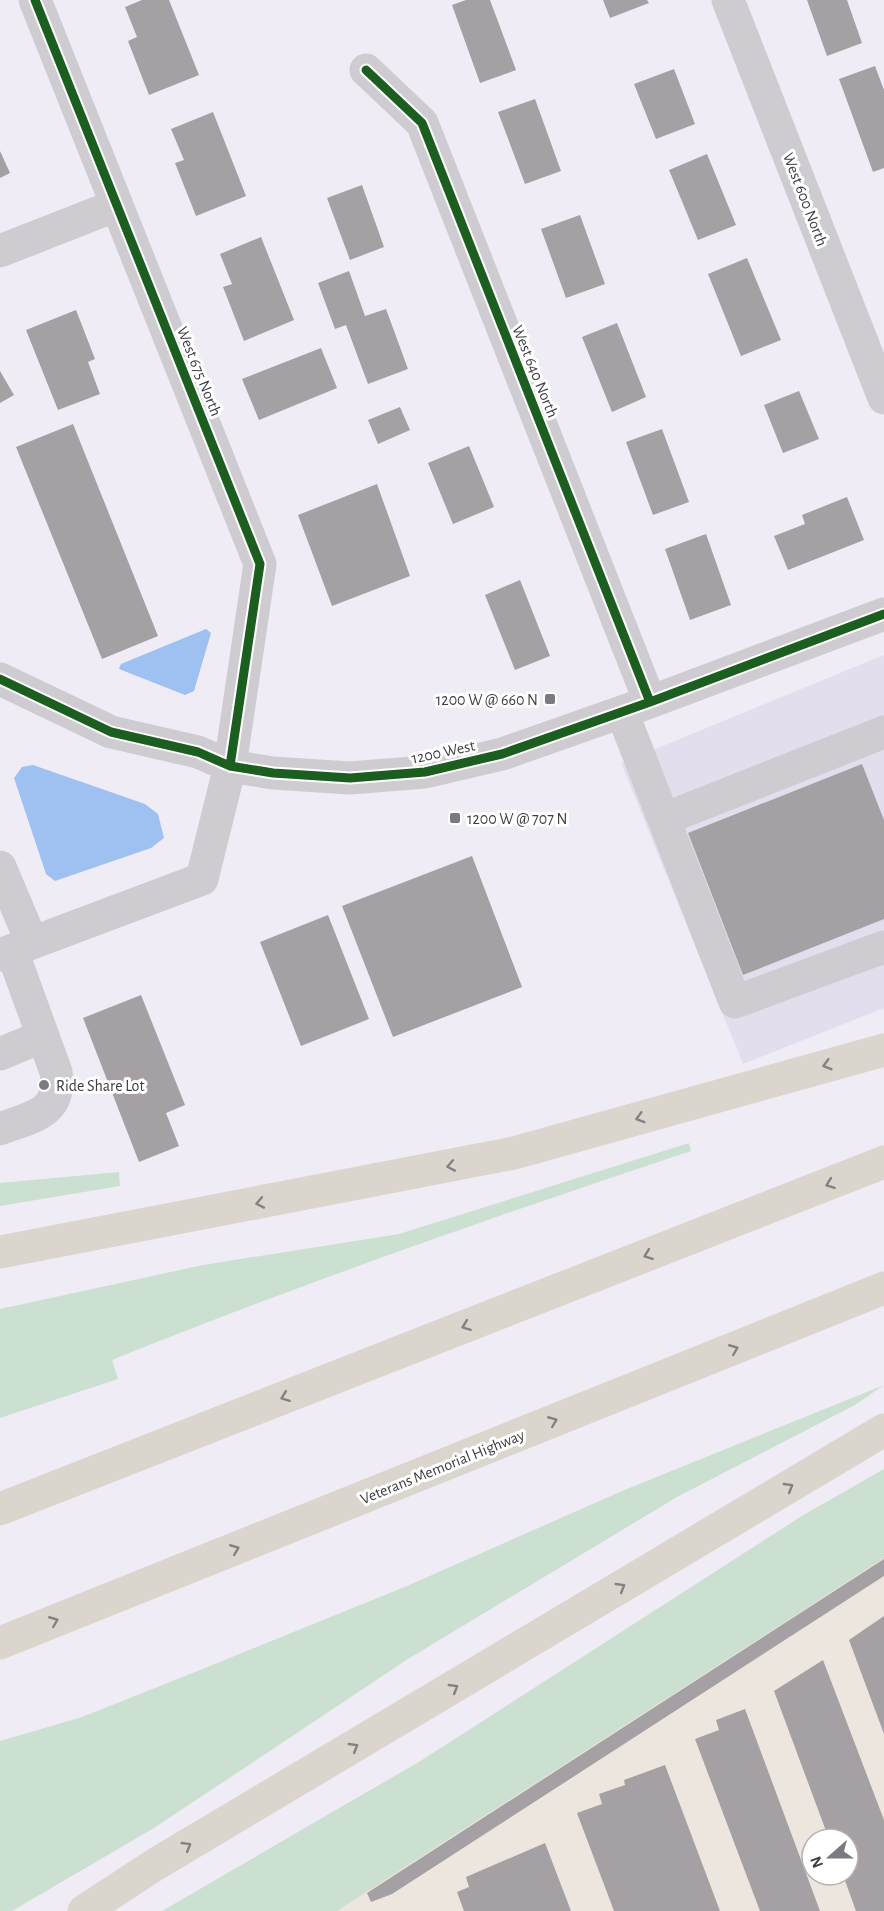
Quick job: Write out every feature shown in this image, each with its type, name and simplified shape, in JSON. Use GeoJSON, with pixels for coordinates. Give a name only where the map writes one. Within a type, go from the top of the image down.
{"type":"FeatureCollection","features":[{"type":"Feature","properties":{"kind":"highway"},"geometry":{"type":"LineString","coordinates":[[0,1252],[514,1153],[884,1050]]}},
{"type":"Feature","properties":{"kind":"highway"},"geometry":{"type":"LineString","coordinates":[[0,1509],[884,1162]]}},
{"type":"Feature","properties":{"kind":"highway"},"geometry":{"type":"LineString","coordinates":[[0,1266],[137,1227]]}},
{"type":"Feature","properties":{"kind":"highway","name":"Veterans Memorial Highway"},"geometry":{"type":"LineString","coordinates":[[0,1643],[884,1288]]}},
{"type":"Feature","properties":{"kind":"highway"},"geometry":{"type":"LineString","coordinates":[[84,1911],[156,1864],[884,1430]]}},
{"type":"Feature","properties":{"kind":"highway"},"geometry":{"type":"LineString","coordinates":[[68,1911],[156,1864]]}},
{"type":"Feature","properties":{"kind":"street","name":"West 675 North"},"geometry":{"type":"LineString","coordinates":[[15,950],[202,879],[230,766],[260,564],[35,0]]}},
{"type":"Feature","properties":{"kind":"street","name":"West 600 North"},"geometry":{"type":"LineString","coordinates":[[728,0],[884,398]]}},
{"type":"Feature","properties":{"kind":"street","name":"West 640 North"},"geometry":{"type":"LineString","coordinates":[[366,70],[422,123],[636,707],[664,819],[735,1002],[884,947]]}},
{"type":"Feature","properties":{"kind":"street"},"geometry":{"type":"LineString","coordinates":[[0,251],[117,205]]}},
{"type":"Feature","properties":{"kind":"street","name":"1200 West"},"geometry":{"type":"LineString","coordinates":[[0,679],[111,732],[198,752],[230,766],[273,774],[350,778],[425,772],[502,754],[636,707],[884,614]]}},
{"type":"Feature","properties":{"kind":"street"},"geometry":{"type":"LineString","coordinates":[[664,819],[884,732]]}},
{"type":"Feature","properties":{"kind":"street"},"geometry":{"type":"LineString","coordinates":[[0,867],[15,950],[56,1072],[58,1089],[52,1104],[42,1113],[0,1129]]}},
{"type":"Feature","properties":{"kind":"street"},"geometry":{"type":"LineString","coordinates":[[0,1054],[43,1036]]}},
{"type":"Feature","properties":{"kind":"shaded area"},"geometry":{"type":"Polygon","coordinates":[[[884,655],[884,1008],[743,1064],[621,763],[884,655]]]}},
{"type":"Feature","properties":{"kind":"shaded area"},"geometry":{"type":"Polygon","coordinates":[[[884,1538],[884,1911],[320,1911],[884,1538]]]}},
{"type":"Feature","properties":{"kind":"green space"},"geometry":{"type":"Polygon","coordinates":[[[689,1143],[691,1151],[400,1251],[112,1360],[118,1379],[0,1418],[0,1309],[203,1265],[399,1234],[689,1143]]]}},
{"type":"Feature","properties":{"kind":"green space"},"geometry":{"type":"Polygon","coordinates":[[[119,1172],[120,1186],[0,1206],[0,1183],[119,1172]]]}},
{"type":"Feature","properties":{"kind":"green space"},"geometry":{"type":"Polygon","coordinates":[[[884,1385],[855,1405],[677,1497],[408,1659],[154,1828],[12,1911],[0,1911],[0,1741],[82,1717],[200,1670],[407,1586],[622,1491],[884,1385]]]}},
{"type":"Feature","properties":{"kind":"green space"},"geometry":{"type":"Polygon","coordinates":[[[884,1469],[884,1558],[337,1911],[162,1911],[422,1760],[805,1514],[884,1469]]]}},
{"type":"Feature","properties":{"kind":"water"},"geometry":{"type":"Polygon","coordinates":[[[206,629],[211,633],[194,691],[185,695],[119,669],[121,664],[206,629]]]}},
{"type":"Feature","properties":{"kind":"water"},"geometry":{"type":"Polygon","coordinates":[[[33,765],[145,804],[158,814],[164,838],[151,848],[55,881],[46,874],[14,778],[22,767],[33,765]]]}},
{"type":"Feature","properties":{"kind":"building"},"geometry":{"type":"Polygon","coordinates":[[[142,0],[169,0],[199,75],[149,95],[128,41],[137,37],[125,7],[142,0]]]}},
{"type":"Feature","properties":{"kind":"building"},"geometry":{"type":"Polygon","coordinates":[[[466,0],[490,0],[516,70],[480,83],[452,5],[466,0]]]}},
{"type":"Feature","properties":{"kind":"building"},"geometry":{"type":"Polygon","coordinates":[[[603,0],[647,0],[649,3],[610,18],[603,0]]]}},
{"type":"Feature","properties":{"kind":"building"},"geometry":{"type":"Polygon","coordinates":[[[807,0],[847,0],[862,43],[827,56],[807,0]]]}},
{"type":"Feature","properties":{"kind":"building"},"geometry":{"type":"Polygon","coordinates":[[[875,66],[884,90],[884,168],[873,172],[839,79],[875,66]]]}},
{"type":"Feature","properties":{"kind":"building"},"geometry":{"type":"Polygon","coordinates":[[[674,69],[695,124],[656,139],[634,84],[674,69]]]}},
{"type":"Feature","properties":{"kind":"building"},"geometry":{"type":"Polygon","coordinates":[[[535,99],[561,171],[525,184],[498,112],[535,99]]]}},
{"type":"Feature","properties":{"kind":"building"},"geometry":{"type":"Polygon","coordinates":[[[213,112],[246,196],[196,216],[175,163],[184,160],[171,129],[213,112]]]}},
{"type":"Feature","properties":{"kind":"building"},"geometry":{"type":"Polygon","coordinates":[[[0,151],[10,173],[0,178],[0,151]]]}},
{"type":"Feature","properties":{"kind":"building"},"geometry":{"type":"Polygon","coordinates":[[[707,154],[736,225],[698,240],[669,170],[707,154]]]}},
{"type":"Feature","properties":{"kind":"building"},"geometry":{"type":"Polygon","coordinates":[[[362,185],[384,247],[350,260],[327,198],[362,185]]]}},
{"type":"Feature","properties":{"kind":"building"},"geometry":{"type":"Polygon","coordinates":[[[580,215],[605,284],[566,298],[541,229],[580,215]]]}},
{"type":"Feature","properties":{"kind":"building"},"geometry":{"type":"Polygon","coordinates":[[[261,237],[294,320],[244,341],[223,287],[232,284],[220,254],[261,237]]]}},
{"type":"Feature","properties":{"kind":"building"},"geometry":{"type":"Polygon","coordinates":[[[747,258],[781,340],[741,356],[708,274],[747,258]]]}},
{"type":"Feature","properties":{"kind":"building"},"geometry":{"type":"Polygon","coordinates":[[[349,271],[365,316],[386,309],[408,369],[368,384],[346,325],[335,329],[318,283],[349,271]]]}},
{"type":"Feature","properties":{"kind":"building"},"geometry":{"type":"Polygon","coordinates":[[[76,310],[95,359],[88,362],[100,394],[58,410],[26,330],[76,310]]]}},
{"type":"Feature","properties":{"kind":"building"},"geometry":{"type":"Polygon","coordinates":[[[617,323],[646,397],[612,412],[582,337],[617,323]]]}},
{"type":"Feature","properties":{"kind":"building"},"geometry":{"type":"Polygon","coordinates":[[[321,348],[337,388],[259,420],[242,379],[321,348]]]}},
{"type":"Feature","properties":{"kind":"building"},"geometry":{"type":"Polygon","coordinates":[[[0,371],[14,395],[0,403],[0,371]]]}},
{"type":"Feature","properties":{"kind":"building"},"geometry":{"type":"Polygon","coordinates":[[[799,391],[819,439],[783,453],[764,405],[799,391]]]}},
{"type":"Feature","properties":{"kind":"building"},"geometry":{"type":"Polygon","coordinates":[[[400,407],[410,430],[378,444],[368,420],[400,407]]]}},
{"type":"Feature","properties":{"kind":"building"},"geometry":{"type":"Polygon","coordinates":[[[73,424],[158,636],[102,659],[16,447],[73,424]]]}},
{"type":"Feature","properties":{"kind":"building"},"geometry":{"type":"Polygon","coordinates":[[[662,429],[689,502],[653,515],[626,442],[662,429]]]}},
{"type":"Feature","properties":{"kind":"building"},"geometry":{"type":"Polygon","coordinates":[[[469,446],[494,507],[453,524],[428,463],[469,446]]]}},
{"type":"Feature","properties":{"kind":"building"},"geometry":{"type":"Polygon","coordinates":[[[377,484],[410,576],[332,606],[298,515],[377,484]]]}},
{"type":"Feature","properties":{"kind":"building"},"geometry":{"type":"Polygon","coordinates":[[[847,497],[864,540],[788,570],[774,536],[805,524],[802,515],[847,497]]]}},
{"type":"Feature","properties":{"kind":"building"},"geometry":{"type":"Polygon","coordinates":[[[706,534],[731,605],[690,620],[665,549],[706,534]]]}},
{"type":"Feature","properties":{"kind":"building"},"geometry":{"type":"Polygon","coordinates":[[[520,580],[550,656],[515,670],[485,595],[520,580]]]}},
{"type":"Feature","properties":{"kind":"building"},"geometry":{"type":"Polygon","coordinates":[[[862,764],[884,820],[884,919],[743,975],[688,833],[862,764]]]}},
{"type":"Feature","properties":{"kind":"building"},"geometry":{"type":"Polygon","coordinates":[[[472,856],[522,987],[393,1037],[342,906],[472,856]]]}},
{"type":"Feature","properties":{"kind":"building"},"geometry":{"type":"Polygon","coordinates":[[[328,915],[369,1019],[301,1046],[260,942],[328,915]]]}},
{"type":"Feature","properties":{"kind":"building"},"geometry":{"type":"Polygon","coordinates":[[[141,995],[185,1105],[166,1113],[179,1146],[139,1162],[83,1018],[141,995]]]}},
{"type":"Feature","properties":{"kind":"building"},"geometry":{"type":"Polygon","coordinates":[[[884,1559],[884,1576],[392,1894],[371,1902],[367,1893],[884,1559]]]}},
{"type":"Feature","properties":{"kind":"building"},"geometry":{"type":"Polygon","coordinates":[[[884,1616],[884,1734],[849,1640],[884,1616]]]}},
{"type":"Feature","properties":{"kind":"building"},"geometry":{"type":"Polygon","coordinates":[[[823,1660],[884,1820],[884,1911],[856,1911],[847,1887],[860,1887],[860,1827],[825,1827],[774,1691],[823,1660]]]}},
{"type":"Feature","properties":{"kind":"building"},"geometry":{"type":"Polygon","coordinates":[[[745,1709],[800,1857],[800,1887],[811,1887],[820,1911],[760,1911],[695,1739],[719,1730],[716,1720],[745,1709]]]}},
{"type":"Feature","properties":{"kind":"building"},"geometry":{"type":"Polygon","coordinates":[[[665,1765],[720,1911],[614,1911],[577,1813],[602,1804],[599,1794],[625,1785],[624,1780],[665,1765]]]}},
{"type":"Feature","properties":{"kind":"building"},"geometry":{"type":"Polygon","coordinates":[[[545,1843],[571,1911],[464,1911],[457,1892],[469,1887],[466,1877],[545,1843]]]}},
{"type":"Feature","properties":{"kind":"cycle path"},"geometry":{"type":"LineString","coordinates":[[35,0],[260,564],[230,766]]}},
{"type":"Feature","properties":{"kind":"cycle path"},"geometry":{"type":"LineString","coordinates":[[366,70],[422,123],[650,702]]}},
{"type":"Feature","properties":{"kind":"cycle path"},"geometry":{"type":"LineString","coordinates":[[0,679],[111,732],[198,752],[230,766],[273,773],[350,778],[425,772],[502,754],[650,702],[884,614]]}},
{"type":"Feature","properties":{"kind":"place","name":"1200 W @ 660 N"},"geometry":{"type":"Point","coordinates":[550,699]}},
{"type":"Feature","properties":{"kind":"place","name":"1200 W @ 707 N"},"geometry":{"type":"Point","coordinates":[455,818]}},
{"type":"Feature","properties":{"kind":"place","name":"Ride Share Lot"},"geometry":{"type":"Point","coordinates":[44,1085]}}]}
